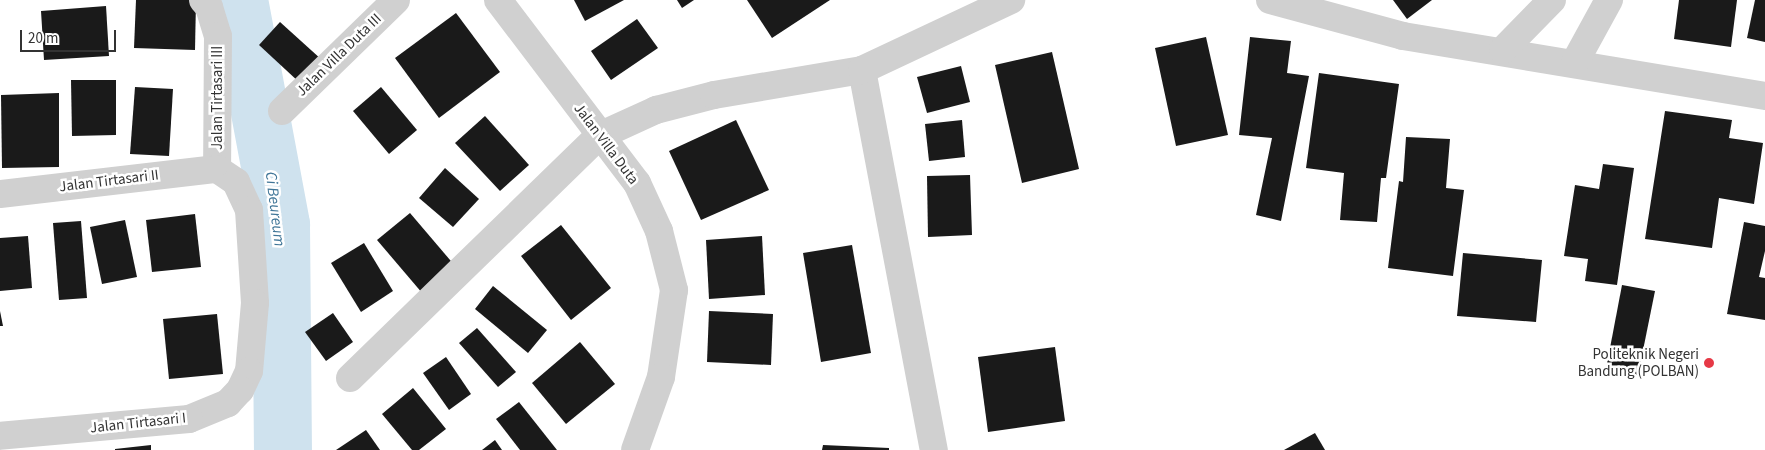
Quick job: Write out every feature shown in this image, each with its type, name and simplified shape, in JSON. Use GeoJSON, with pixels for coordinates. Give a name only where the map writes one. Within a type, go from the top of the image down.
{"type":"FeatureCollection","features":[{"type":"Feature","properties":{"kind":"street","name":"Jalan Tirtasari III"},"geometry":{"type":"LineString","coordinates":[[203,0],[209,6],[218,36],[217,169]]}},
{"type":"Feature","properties":{"kind":"street","name":"Jalan Villa Duta III"},"geometry":{"type":"LineString","coordinates":[[282,111],[396,0]]}},
{"type":"Feature","properties":{"kind":"street","name":"Jalan Villa Duta"},"geometry":{"type":"LineString","coordinates":[[498,0],[637,183],[659,231],[674,290],[662,377],[635,450]]}},
{"type":"Feature","properties":{"kind":"street"},"geometry":{"type":"LineString","coordinates":[[350,378],[600,136],[656,110],[714,95],[862,70],[1011,0]]}},
{"type":"Feature","properties":{"kind":"street"},"geometry":{"type":"LineString","coordinates":[[1270,0],[1403,36],[1503,50],[1765,96]]}},
{"type":"Feature","properties":{"kind":"street"},"geometry":{"type":"LineString","coordinates":[[1503,50],[1552,0]]}},
{"type":"Feature","properties":{"kind":"street"},"geometry":{"type":"LineString","coordinates":[[1575,62],[1609,0]]}},
{"type":"Feature","properties":{"kind":"street"},"geometry":{"type":"LineString","coordinates":[[862,70],[934,450]]}},
{"type":"Feature","properties":{"kind":"street","name":"Jalan Tirtasari II"},"geometry":{"type":"LineString","coordinates":[[0,194],[217,169]]}},
{"type":"Feature","properties":{"kind":"street","name":"Jalan Tirtasari I"},"geometry":{"type":"LineString","coordinates":[[0,436],[189,419],[228,403],[240,390],[249,370],[255,303],[249,210],[236,182],[217,169]]}},
{"type":"Feature","properties":{"kind":"building"},"geometry":{"type":"Polygon","coordinates":[[[136,0],[196,0],[195,50],[134,48],[136,0]]]}},
{"type":"Feature","properties":{"kind":"building"},"geometry":{"type":"Polygon","coordinates":[[[574,0],[624,0],[585,21],[574,0]]]}},
{"type":"Feature","properties":{"kind":"building"},"geometry":{"type":"Polygon","coordinates":[[[677,0],[694,0],[682,8],[677,0]]]}},
{"type":"Feature","properties":{"kind":"building"},"geometry":{"type":"Polygon","coordinates":[[[747,0],[830,0],[772,38],[747,0]]]}},
{"type":"Feature","properties":{"kind":"building"},"geometry":{"type":"Polygon","coordinates":[[[1393,0],[1432,0],[1407,19],[1393,0]]]}},
{"type":"Feature","properties":{"kind":"building"},"geometry":{"type":"Polygon","coordinates":[[[1679,0],[1737,0],[1731,47],[1674,39],[1679,0]]]}},
{"type":"Feature","properties":{"kind":"building"},"geometry":{"type":"Polygon","coordinates":[[[1755,0],[1765,0],[1765,42],[1747,38],[1755,0]]]}},
{"type":"Feature","properties":{"kind":"building"},"geometry":{"type":"Polygon","coordinates":[[[106,6],[109,56],[44,60],[41,11],[106,6]]]}},
{"type":"Feature","properties":{"kind":"building"},"geometry":{"type":"Polygon","coordinates":[[[456,13],[500,72],[439,118],[395,58],[456,13]]]}},
{"type":"Feature","properties":{"kind":"building"},"geometry":{"type":"Polygon","coordinates":[[[637,19],[658,48],[611,80],[591,51],[637,19]]]}},
{"type":"Feature","properties":{"kind":"building"},"geometry":{"type":"Polygon","coordinates":[[[280,22],[322,60],[300,83],[259,45],[280,22]]]}},
{"type":"Feature","properties":{"kind":"building"},"geometry":{"type":"Polygon","coordinates":[[[1206,37],[1228,135],[1176,146],[1155,48],[1206,37]]]}},
{"type":"Feature","properties":{"kind":"building"},"geometry":{"type":"Polygon","coordinates":[[[1250,37],[1291,41],[1287,73],[1309,76],[1281,221],[1256,215],[1272,138],[1239,135],[1250,37]]]}},
{"type":"Feature","properties":{"kind":"building"},"geometry":{"type":"Polygon","coordinates":[[[1052,52],[1079,169],[1022,183],[995,65],[1052,52]]]}},
{"type":"Feature","properties":{"kind":"building"},"geometry":{"type":"Polygon","coordinates":[[[961,66],[970,102],[927,113],[917,77],[961,66]]]}},
{"type":"Feature","properties":{"kind":"building"},"geometry":{"type":"Polygon","coordinates":[[[1319,73],[1399,84],[1386,178],[1381,178],[1377,222],[1340,220],[1344,173],[1306,168],[1319,73]]]}},
{"type":"Feature","properties":{"kind":"building"},"geometry":{"type":"Polygon","coordinates":[[[71,80],[116,80],[116,135],[72,136],[71,80]]]}},
{"type":"Feature","properties":{"kind":"building"},"geometry":{"type":"Polygon","coordinates":[[[135,87],[173,89],[169,156],[130,154],[135,87]]]}},
{"type":"Feature","properties":{"kind":"building"},"geometry":{"type":"Polygon","coordinates":[[[381,87],[417,130],[389,154],[353,111],[381,87]]]}},
{"type":"Feature","properties":{"kind":"building"},"geometry":{"type":"Polygon","coordinates":[[[59,93],[59,167],[2,168],[1,95],[59,93]]]}},
{"type":"Feature","properties":{"kind":"building"},"geometry":{"type":"Polygon","coordinates":[[[1665,111],[1732,120],[1729,138],[1763,143],[1754,204],[1719,198],[1712,248],[1645,239],[1665,111]]]}},
{"type":"Feature","properties":{"kind":"building"},"geometry":{"type":"Polygon","coordinates":[[[485,116],[529,165],[500,191],[455,143],[485,116]]]}},
{"type":"Feature","properties":{"kind":"building"},"geometry":{"type":"Polygon","coordinates":[[[736,120],[769,190],[701,220],[669,151],[736,120]]]}},
{"type":"Feature","properties":{"kind":"building"},"geometry":{"type":"Polygon","coordinates":[[[962,120],[965,157],[929,161],[925,124],[962,120]]]}},
{"type":"Feature","properties":{"kind":"building"},"geometry":{"type":"Polygon","coordinates":[[[1406,137],[1450,139],[1446,188],[1464,190],[1453,276],[1388,268],[1399,181],[1403,182],[1406,137]]]}},
{"type":"Feature","properties":{"kind":"building"},"geometry":{"type":"Polygon","coordinates":[[[1603,164],[1634,168],[1617,285],[1585,281],[1588,259],[1564,256],[1575,185],[1599,189],[1603,164]]]}},
{"type":"Feature","properties":{"kind":"building"},"geometry":{"type":"Polygon","coordinates":[[[445,168],[479,199],[453,227],[419,198],[445,168]]]}},
{"type":"Feature","properties":{"kind":"building"},"geometry":{"type":"Polygon","coordinates":[[[970,175],[972,235],[928,237],[927,176],[970,175]]]}},
{"type":"Feature","properties":{"kind":"building"},"geometry":{"type":"Polygon","coordinates":[[[410,213],[456,267],[423,294],[377,240],[410,213]]]}},
{"type":"Feature","properties":{"kind":"building"},"geometry":{"type":"Polygon","coordinates":[[[195,214],[201,267],[152,272],[146,220],[195,214]]]}},
{"type":"Feature","properties":{"kind":"building"},"geometry":{"type":"Polygon","coordinates":[[[125,220],[137,277],[102,284],[90,227],[125,220]]]}},
{"type":"Feature","properties":{"kind":"building"},"geometry":{"type":"Polygon","coordinates":[[[81,221],[87,298],[59,300],[53,223],[81,221]]]}},
{"type":"Feature","properties":{"kind":"building"},"geometry":{"type":"Polygon","coordinates":[[[1744,222],[1765,226],[1765,251],[1759,277],[1765,278],[1765,320],[1727,314],[1744,222]]]}},
{"type":"Feature","properties":{"kind":"building"},"geometry":{"type":"Polygon","coordinates":[[[561,225],[611,288],[571,320],[521,256],[561,225]]]}},
{"type":"Feature","properties":{"kind":"building"},"geometry":{"type":"Polygon","coordinates":[[[28,236],[32,288],[0,291],[0,238],[28,236]]]}},
{"type":"Feature","properties":{"kind":"building"},"geometry":{"type":"Polygon","coordinates":[[[762,236],[765,295],[709,299],[706,240],[762,236]]]}},
{"type":"Feature","properties":{"kind":"building"},"geometry":{"type":"Polygon","coordinates":[[[364,243],[393,291],[361,312],[331,263],[364,243]]]}},
{"type":"Feature","properties":{"kind":"building"},"geometry":{"type":"Polygon","coordinates":[[[852,245],[871,353],[821,362],[803,253],[852,245]]]}},
{"type":"Feature","properties":{"kind":"building"},"geometry":{"type":"Polygon","coordinates":[[[1463,253],[1542,260],[1536,322],[1457,316],[1463,253]]]}},
{"type":"Feature","properties":{"kind":"building"},"geometry":{"type":"Polygon","coordinates":[[[1622,285],[1655,291],[1638,375],[1606,369],[1622,285]]]}},
{"type":"Feature","properties":{"kind":"building"},"geometry":{"type":"Polygon","coordinates":[[[493,286],[547,330],[528,353],[475,309],[493,286]]]}},
{"type":"Feature","properties":{"kind":"building"},"geometry":{"type":"Polygon","coordinates":[[[0,311],[3,326],[0,326],[0,311]]]}},
{"type":"Feature","properties":{"kind":"building"},"geometry":{"type":"Polygon","coordinates":[[[709,311],[773,314],[771,365],[707,362],[709,311]]]}},
{"type":"Feature","properties":{"kind":"building"},"geometry":{"type":"Polygon","coordinates":[[[333,313],[353,342],[326,361],[305,332],[333,313]]]}},
{"type":"Feature","properties":{"kind":"building"},"geometry":{"type":"Polygon","coordinates":[[[217,314],[223,374],[169,379],[163,319],[217,314]]]}},
{"type":"Feature","properties":{"kind":"building"},"geometry":{"type":"Polygon","coordinates":[[[477,328],[516,372],[498,387],[459,343],[477,328]]]}},
{"type":"Feature","properties":{"kind":"building"},"geometry":{"type":"Polygon","coordinates":[[[580,342],[615,384],[566,424],[532,383],[580,342]]]}},
{"type":"Feature","properties":{"kind":"building"},"geometry":{"type":"Polygon","coordinates":[[[1055,347],[1065,421],[988,432],[978,357],[1055,347]]]}},
{"type":"Feature","properties":{"kind":"building"},"geometry":{"type":"Polygon","coordinates":[[[446,357],[471,394],[449,410],[423,373],[446,357]]]}},
{"type":"Feature","properties":{"kind":"building"},"geometry":{"type":"Polygon","coordinates":[[[413,388],[446,429],[419,450],[412,450],[382,414],[413,388]]]}},
{"type":"Feature","properties":{"kind":"building"},"geometry":{"type":"Polygon","coordinates":[[[519,402],[557,450],[520,450],[496,419],[519,402]]]}},
{"type":"Feature","properties":{"kind":"building"},"geometry":{"type":"Polygon","coordinates":[[[366,430],[380,450],[336,450],[366,430]]]}},
{"type":"Feature","properties":{"kind":"building"},"geometry":{"type":"Polygon","coordinates":[[[1315,433],[1325,450],[1284,450],[1315,433]]]}},
{"type":"Feature","properties":{"kind":"building"},"geometry":{"type":"Polygon","coordinates":[[[495,440],[502,450],[482,450],[495,440]]]}},
{"type":"Feature","properties":{"kind":"building"},"geometry":{"type":"Polygon","coordinates":[[[151,445],[151,450],[115,450],[115,449],[151,445]]]}},
{"type":"Feature","properties":{"kind":"building"},"geometry":{"type":"Polygon","coordinates":[[[823,445],[889,448],[889,450],[822,450],[823,445]]]}},
{"type":"Feature","properties":{"kind":"waterway","name":"Ci Beureum"},"geometry":{"type":"LineString","coordinates":[[239,0],[281,225],[283,450]]}},
{"type":"Feature","properties":{"kind":"place","name":"Politeknik Negeri Bandung (POLBAN)"},"geometry":{"type":"Point","coordinates":[1709,363]}}]}
